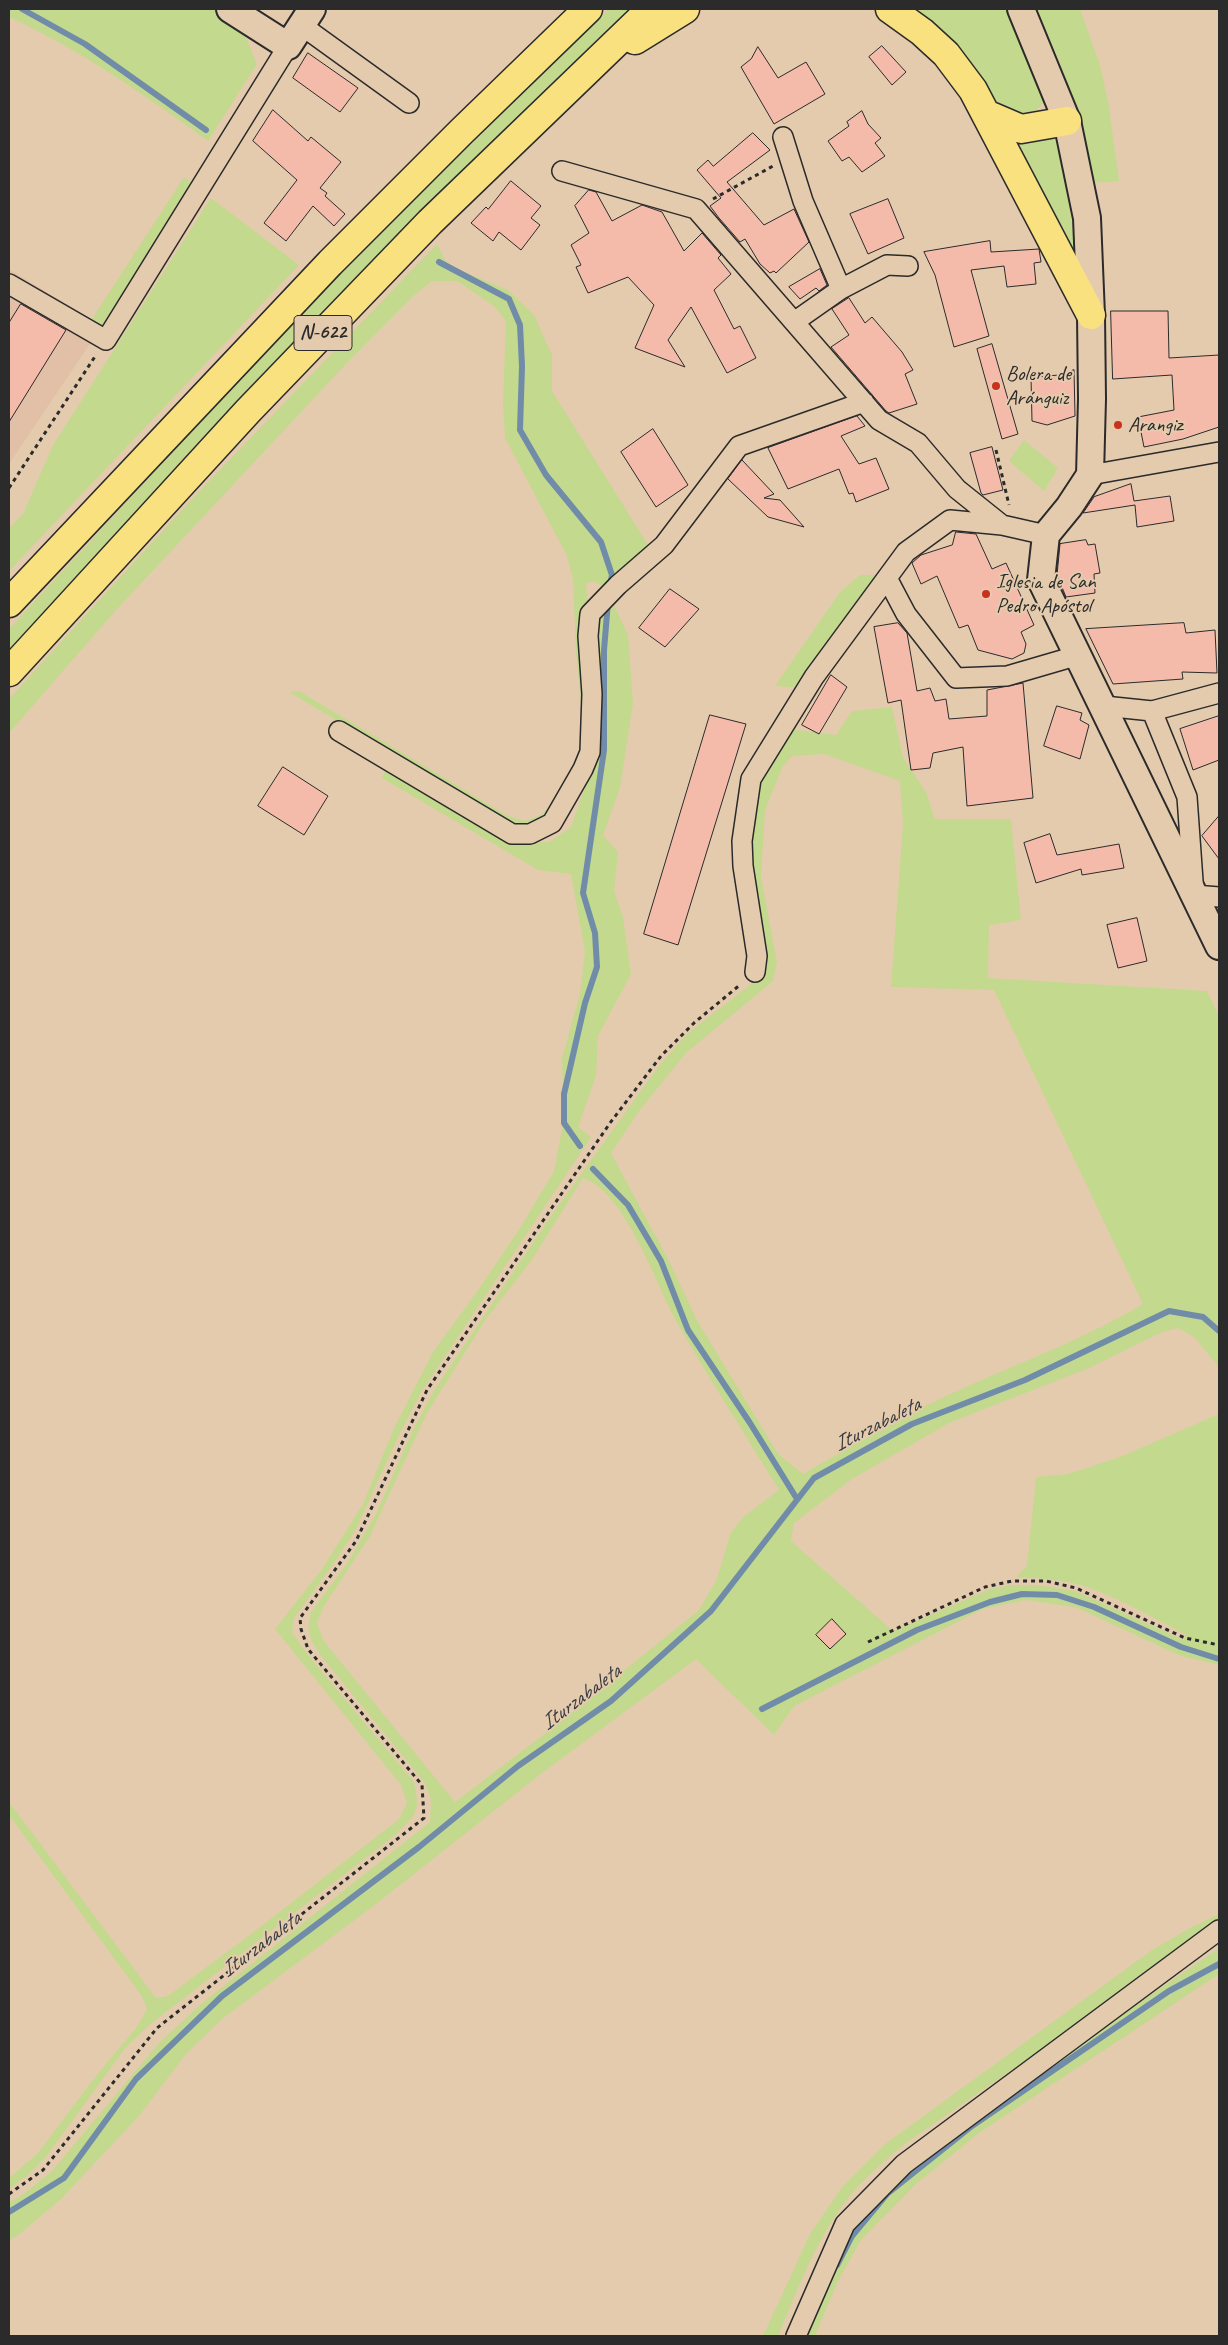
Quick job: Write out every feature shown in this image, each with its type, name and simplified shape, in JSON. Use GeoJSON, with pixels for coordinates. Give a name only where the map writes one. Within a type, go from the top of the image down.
{"type":"FeatureCollection","features":[{"type":"Feature","properties":{"kind":"highway","name":"N-622"},"geometry":{"type":"LineString","coordinates":[[9,605],[330,263],[588,9]]}},
{"type":"Feature","properties":{"kind":"highway","name":"N-622"},"geometry":{"type":"LineString","coordinates":[[9,672],[248,411],[410,243],[651,9]]}},
{"type":"Feature","properties":{"kind":"highway"},"geometry":{"type":"LineString","coordinates":[[589,68],[685,9]]}},
{"type":"Feature","properties":{"kind":"highway"},"geometry":{"type":"LineString","coordinates":[[890,9],[922,32],[946,54],[973,90],[1090,316]]}},
{"type":"Feature","properties":{"kind":"highway"},"geometry":{"type":"LineString","coordinates":[[986,114],[1021,129],[1067,121]]}},
{"type":"Feature","properties":{"kind":"street"},"geometry":{"type":"LineString","coordinates":[[230,9],[300,26],[409,103]]}},
{"type":"Feature","properties":{"kind":"street"},"geometry":{"type":"LineString","coordinates":[[1021,9],[1067,121],[1087,218],[1092,399],[1090,475],[1069,507],[1046,535],[1041,580],[1104,706],[1207,896]]}},
{"type":"Feature","properties":{"kind":"street"},"geometry":{"type":"LineString","coordinates":[[9,284],[106,340],[300,26]]}},
{"type":"Feature","properties":{"kind":"street"},"geometry":{"type":"LineString","coordinates":[[783,138],[803,201],[841,290]]}},
{"type":"Feature","properties":{"kind":"street"},"geometry":{"type":"LineString","coordinates":[[562,171],[696,208],[879,420],[918,443],[957,488],[1009,527]]}},
{"type":"Feature","properties":{"kind":"street"},"geometry":{"type":"LineString","coordinates":[[794,322],[841,290],[887,265],[908,266]]}},
{"type":"Feature","properties":{"kind":"street"},"geometry":{"type":"LineString","coordinates":[[339,731],[512,834],[530,834],[552,824],[583,769],[590,752],[592,694],[588,636],[590,614],[618,585],[664,544],[739,446],[864,402]]}},
{"type":"Feature","properties":{"kind":"street"},"geometry":{"type":"LineString","coordinates":[[1090,475],[1219,452]]}},
{"type":"Feature","properties":{"kind":"street"},"geometry":{"type":"LineString","coordinates":[[755,972],[757,956],[742,866],[742,841],[750,779],[814,677],[906,552],[950,520],[1009,527],[1046,535]]}},
{"type":"Feature","properties":{"kind":"street"},"geometry":{"type":"LineString","coordinates":[[887,578],[906,614],[956,678],[1007,676],[1079,656]]}},
{"type":"Feature","properties":{"kind":"street"},"geometry":{"type":"LineString","coordinates":[[1104,706],[1152,711],[1219,693]]}},
{"type":"Feature","properties":{"kind":"street"},"geometry":{"type":"LineString","coordinates":[[1152,711],[1187,797],[1219,946]]}},
{"type":"Feature","properties":{"kind":"street"},"geometry":{"type":"LineString","coordinates":[[796,2336],[845,2224],[904,2164],[1219,1930]]}},
{"type":"Feature","properties":{"kind":"path"},"geometry":{"type":"LineString","coordinates":[[696,208],[754,176],[790,159]]}},
{"type":"Feature","properties":{"kind":"path"},"geometry":{"type":"LineString","coordinates":[[9,488],[106,340]]}},
{"type":"Feature","properties":{"kind":"path"},"geometry":{"type":"LineString","coordinates":[[996,450],[1011,513],[1009,527]]}},
{"type":"Feature","properties":{"kind":"path"},"geometry":{"type":"LineString","coordinates":[[9,2194],[43,2170],[157,2028],[424,1818],[422,1785],[308,1649],[301,1629],[300,1618],[356,1541],[427,1390],[610,1123],[661,1056],[694,1024],[755,972]]}},
{"type":"Feature","properties":{"kind":"path"},"geometry":{"type":"LineString","coordinates":[[868,1642],[985,1586],[1012,1581],[1046,1581],[1076,1588],[1185,1638],[1219,1645]]}},
{"type":"Feature","properties":{"kind":"shaded area"},"geometry":{"type":"Polygon","coordinates":[[[9,269],[102,326],[9,464],[9,269]]]}},
{"type":"Feature","properties":{"kind":"green space"},"geometry":{"type":"Polygon","coordinates":[[[9,9],[218,9],[244,33],[257,64],[208,141],[112,74],[61,44],[9,17],[9,9]]]}},
{"type":"Feature","properties":{"kind":"green space"},"geometry":{"type":"Polygon","coordinates":[[[609,9],[631,9],[434,199],[308,326],[9,650],[9,629],[297,318],[421,192],[609,9]]]}},
{"type":"Feature","properties":{"kind":"green space"},"geometry":{"type":"Polygon","coordinates":[[[901,9],[1009,9],[1048,98],[1037,109],[1026,114],[1000,108],[901,9]]]}},
{"type":"Feature","properties":{"kind":"green space"},"geometry":{"type":"Polygon","coordinates":[[[1036,9],[1080,9],[1100,65],[1108,101],[1119,181],[1092,183],[1083,129],[1059,60],[1036,9]]]}},
{"type":"Feature","properties":{"kind":"green space"},"geometry":{"type":"Polygon","coordinates":[[[1058,132],[1076,250],[1067,252],[1006,134],[1058,132]]]}},
{"type":"Feature","properties":{"kind":"green space"},"geometry":{"type":"Polygon","coordinates":[[[184,177],[192,183],[102,326],[92,319],[184,177]]]}},
{"type":"Feature","properties":{"kind":"green space"},"geometry":{"type":"Polygon","coordinates":[[[211,198],[299,265],[9,571],[9,528],[23,514],[53,445],[211,198]]]}},
{"type":"Feature","properties":{"kind":"green space"},"geometry":{"type":"Polygon","coordinates":[[[437,244],[450,269],[467,273],[508,290],[534,315],[552,355],[552,391],[648,545],[605,587],[593,581],[586,584],[588,603],[583,632],[585,751],[544,823],[520,829],[289,692],[299,691],[506,815],[524,821],[541,815],[558,797],[578,756],[583,725],[576,653],[573,580],[567,556],[505,438],[503,402],[506,321],[494,306],[457,281],[432,281],[412,297],[345,365],[117,609],[9,733],[9,699],[190,501],[437,244]]]}},
{"type":"Feature","properties":{"kind":"green space"},"geometry":{"type":"Polygon","coordinates":[[[1024,440],[1058,468],[1044,491],[1009,461],[1024,440]]]}},
{"type":"Feature","properties":{"kind":"green space"},"geometry":{"type":"Polygon","coordinates":[[[860,575],[880,575],[806,688],[775,686],[840,592],[860,575]]]}},
{"type":"Feature","properties":{"kind":"green space"},"geometry":{"type":"Polygon","coordinates":[[[612,601],[628,635],[633,703],[620,788],[603,835],[618,852],[614,891],[623,917],[631,974],[598,1036],[596,1076],[578,1127],[591,1137],[422,1391],[401,1431],[356,1529],[294,1618],[292,1632],[308,1655],[414,1782],[417,1801],[415,1813],[393,1837],[153,2022],[126,2047],[46,2157],[27,2176],[9,2189],[9,2178],[37,2154],[95,2077],[136,2028],[147,2009],[141,1995],[9,1815],[9,1802],[156,1998],[168,1996],[259,1928],[399,1819],[407,1803],[401,1785],[275,1629],[322,1569],[363,1504],[394,1428],[433,1352],[520,1228],[554,1171],[564,1119],[562,1058],[580,994],[585,952],[571,874],[538,870],[382,778],[388,764],[528,843],[549,842],[571,827],[597,752],[596,616],[612,601]]]}},
{"type":"Feature","properties":{"kind":"green space"},"geometry":{"type":"Polygon","coordinates":[[[892,707],[903,758],[926,792],[935,819],[1011,819],[1021,920],[989,925],[988,978],[1207,991],[1219,1016],[1219,1367],[1194,1337],[1178,1328],[1160,1333],[1089,1368],[949,1423],[852,1479],[794,1523],[791,1541],[893,1631],[990,1589],[1010,1585],[1037,1585],[1075,1591],[1184,1640],[1185,1634],[1130,1605],[1100,1592],[1073,1583],[1016,1577],[1027,1566],[1036,1477],[1068,1474],[1120,1457],[1219,1414],[1219,1665],[1181,1656],[1075,1607],[1026,1600],[983,1609],[794,1706],[774,1735],[696,1659],[542,1773],[376,1904],[222,2019],[186,2054],[139,2116],[60,2200],[17,2236],[9,2240],[9,2202],[21,2196],[52,2171],[159,2043],[201,2004],[430,1822],[431,1800],[425,1783],[321,1656],[311,1640],[308,1627],[311,1612],[348,1562],[376,1514],[412,1432],[433,1392],[546,1223],[658,1067],[687,1034],[760,977],[746,864],[759,773],[790,729],[836,735],[852,711],[892,707]],[[824,754],[792,756],[783,766],[765,810],[761,877],[777,962],[773,981],[686,1053],[639,1111],[611,1153],[668,1259],[698,1322],[778,1454],[803,1474],[926,1406],[1079,1338],[1143,1304],[994,990],[891,987],[903,824],[900,781],[824,754]],[[583,1178],[531,1261],[486,1319],[427,1413],[370,1536],[324,1606],[317,1623],[323,1640],[455,1802],[559,1723],[699,1610],[717,1579],[730,1534],[743,1517],[779,1490],[680,1328],[627,1222],[613,1202],[599,1187],[583,1178]]]}},
{"type":"Feature","properties":{"kind":"green space"},"geometry":{"type":"Polygon","coordinates":[[[1219,1914],[1219,1926],[902,2146],[876,2169],[838,2212],[820,2242],[778,2336],[763,2336],[810,2234],[842,2187],[885,2144],[1152,1950],[1219,1914]]]}},
{"type":"Feature","properties":{"kind":"green space"},"geometry":{"type":"Polygon","coordinates":[[[1219,1948],[1219,1974],[979,2133],[916,2184],[861,2240],[838,2281],[815,2336],[799,2336],[837,2251],[864,2212],[898,2177],[1088,2038],[1219,1948]]]}},
{"type":"Feature","properties":{"kind":"building"},"geometry":{"type":"Polygon","coordinates":[[[882,46],[906,72],[892,85],[869,57],[882,46]]]}},
{"type":"Feature","properties":{"kind":"building"},"geometry":{"type":"Polygon","coordinates":[[[758,47],[778,78],[806,62],[825,94],[774,124],[741,67],[751,59],[758,47]]]}},
{"type":"Feature","properties":{"kind":"building"},"geometry":{"type":"Polygon","coordinates":[[[308,53],[358,88],[340,112],[293,78],[308,53]]]}},
{"type":"Feature","properties":{"kind":"building"},"geometry":{"type":"Polygon","coordinates":[[[273,110],[308,141],[311,137],[341,162],[320,188],[327,193],[325,196],[345,214],[334,226],[313,206],[286,241],[264,223],[297,180],[253,141],[273,110]]]}},
{"type":"Feature","properties":{"kind":"building"},"geometry":{"type":"Polygon","coordinates":[[[862,111],[868,124],[881,138],[875,143],[885,156],[862,172],[849,157],[842,161],[828,141],[849,126],[847,122],[862,111]]]}},
{"type":"Feature","properties":{"kind":"building"},"geometry":{"type":"Polygon","coordinates":[[[753,133],[770,150],[727,182],[764,225],[794,209],[809,242],[776,273],[774,271],[770,273],[760,264],[745,239],[740,242],[719,218],[710,206],[721,198],[697,170],[708,160],[713,166],[753,133]]]}},
{"type":"Feature","properties":{"kind":"building"},"geometry":{"type":"Polygon","coordinates":[[[511,181],[541,206],[531,218],[540,225],[521,250],[499,232],[493,241],[471,223],[486,207],[488,209],[511,181]]]}},
{"type":"Feature","properties":{"kind":"building"},"geometry":{"type":"Polygon","coordinates":[[[589,190],[596,192],[612,221],[642,205],[662,212],[684,251],[702,233],[721,255],[718,258],[731,274],[714,290],[734,329],[740,326],[756,358],[727,373],[691,307],[668,340],[685,367],[635,348],[654,305],[628,277],[588,293],[576,267],[581,265],[571,245],[589,233],[575,206],[589,190]]]}},
{"type":"Feature","properties":{"kind":"building"},"geometry":{"type":"Polygon","coordinates":[[[888,199],[904,238],[868,254],[850,214],[888,199]]]}},
{"type":"Feature","properties":{"kind":"building"},"geometry":{"type":"Polygon","coordinates":[[[990,241],[991,252],[1039,249],[1041,262],[1034,263],[1036,284],[1007,287],[1004,266],[971,270],[989,336],[954,347],[935,275],[924,252],[990,241]]]}},
{"type":"Feature","properties":{"kind":"building"},"geometry":{"type":"Polygon","coordinates":[[[820,269],[827,285],[819,291],[816,288],[800,299],[789,287],[820,269]]]}},
{"type":"Feature","properties":{"kind":"building"},"geometry":{"type":"Polygon","coordinates":[[[849,298],[865,323],[872,317],[902,352],[913,370],[905,374],[917,404],[889,413],[831,347],[849,335],[832,309],[849,298]]]}},
{"type":"Feature","properties":{"kind":"building"},"geometry":{"type":"Polygon","coordinates":[[[21,304],[66,330],[9,422],[9,323],[21,304]]]}},
{"type":"Feature","properties":{"kind":"building"},"geometry":{"type":"Polygon","coordinates":[[[1111,311],[1168,311],[1169,358],[1219,355],[1219,427],[1183,439],[1144,447],[1138,417],[1174,410],[1172,375],[1113,379],[1111,311]]]}},
{"type":"Feature","properties":{"kind":"building","name":"Bolera de Aránguiz"},"geometry":{"type":"Polygon","coordinates":[[[992,344],[1018,434],[1002,439],[977,349],[992,344]]]}},
{"type":"Feature","properties":{"kind":"building"},"geometry":{"type":"Polygon","coordinates":[[[1074,370],[1075,416],[1047,425],[1032,421],[1031,377],[1060,375],[1074,370]]]}},
{"type":"Feature","properties":{"kind":"building"},"geometry":{"type":"Polygon","coordinates":[[[857,416],[865,426],[841,436],[859,464],[876,458],[889,489],[856,502],[853,493],[849,494],[839,469],[788,489],[768,448],[857,416]]]}},
{"type":"Feature","properties":{"kind":"building"},"geometry":{"type":"Polygon","coordinates":[[[653,429],[688,485],[656,507],[621,452],[653,429]]]}},
{"type":"Feature","properties":{"kind":"building"},"geometry":{"type":"Polygon","coordinates":[[[992,447],[1003,490],[983,495],[970,453],[992,447]]]}},
{"type":"Feature","properties":{"kind":"building"},"geometry":{"type":"Polygon","coordinates":[[[742,460],[774,494],[764,498],[780,500],[804,527],[768,517],[728,479],[742,460]]]}},
{"type":"Feature","properties":{"kind":"building"},"geometry":{"type":"Polygon","coordinates":[[[1131,484],[1134,501],[1170,496],[1174,521],[1137,527],[1135,505],[1083,513],[1094,497],[1131,484]]]}},
{"type":"Feature","properties":{"kind":"building","name":"Iglesia de San Pedro Apóstol"},"geometry":{"type":"Polygon","coordinates":[[[956,532],[976,534],[992,569],[1006,563],[1034,625],[1021,632],[1026,644],[1024,653],[1012,659],[978,650],[968,625],[959,628],[937,576],[921,584],[912,563],[921,555],[952,545],[956,532]]]}},
{"type":"Feature","properties":{"kind":"building"},"geometry":{"type":"Polygon","coordinates":[[[1086,540],[1088,545],[1095,544],[1100,573],[1094,574],[1095,593],[1066,597],[1057,575],[1060,544],[1086,540]]]}},
{"type":"Feature","properties":{"kind":"building"},"geometry":{"type":"Polygon","coordinates":[[[670,589],[699,609],[665,647],[639,628],[670,589]]]}},
{"type":"Feature","properties":{"kind":"building"},"geometry":{"type":"Polygon","coordinates":[[[898,623],[907,633],[917,691],[930,688],[935,701],[946,699],[949,719],[987,716],[987,690],[1023,683],[1033,798],[967,806],[963,747],[933,753],[930,768],[911,770],[901,700],[888,703],[874,627],[898,623]]]}},
{"type":"Feature","properties":{"kind":"building"},"geometry":{"type":"Polygon","coordinates":[[[1184,623],[1186,633],[1215,630],[1217,673],[1182,672],[1183,679],[1113,684],[1086,629],[1184,623]]]}},
{"type":"Feature","properties":{"kind":"building"},"geometry":{"type":"Polygon","coordinates":[[[831,675],[847,687],[819,734],[802,725],[831,675]]]}},
{"type":"Feature","properties":{"kind":"building"},"geometry":{"type":"Polygon","coordinates":[[[1057,706],[1082,713],[1080,720],[1089,725],[1080,759],[1044,746],[1057,706]]]}},
{"type":"Feature","properties":{"kind":"building"},"geometry":{"type":"Polygon","coordinates":[[[710,715],[746,724],[678,945],[644,934],[710,715]]]}},
{"type":"Feature","properties":{"kind":"building"},"geometry":{"type":"Polygon","coordinates":[[[1219,716],[1219,760],[1193,770],[1180,729],[1219,716]]]}},
{"type":"Feature","properties":{"kind":"building"},"geometry":{"type":"Polygon","coordinates":[[[283,767],[328,796],[304,835],[258,806],[283,767]]]}},
{"type":"Feature","properties":{"kind":"building"},"geometry":{"type":"Polygon","coordinates":[[[1219,816],[1219,859],[1202,836],[1219,816]]]}},
{"type":"Feature","properties":{"kind":"building"},"geometry":{"type":"Polygon","coordinates":[[[1050,834],[1057,855],[1119,844],[1124,868],[1082,875],[1081,869],[1036,883],[1024,843],[1050,834]]]}},
{"type":"Feature","properties":{"kind":"building"},"geometry":{"type":"Polygon","coordinates":[[[1137,918],[1147,961],[1118,968],[1107,925],[1137,918]]]}},
{"type":"Feature","properties":{"kind":"building"},"geometry":{"type":"Polygon","coordinates":[[[832,1619],[846,1634],[830,1649],[816,1635],[832,1619]]]}},
{"type":"Feature","properties":{"kind":"waterway"},"geometry":{"type":"LineString","coordinates":[[22,9],[85,44],[206,130]]}},
{"type":"Feature","properties":{"kind":"waterway"},"geometry":{"type":"LineString","coordinates":[[439,262],[509,299],[520,325],[522,366],[520,430],[546,475],[601,542],[612,575],[610,585]]}},
{"type":"Feature","properties":{"kind":"waterway"},"geometry":{"type":"LineString","coordinates":[[580,1146],[564,1123],[564,1094],[585,1003],[597,967],[595,933],[583,893],[604,750],[604,650],[608,602]]}},
{"type":"Feature","properties":{"kind":"waterway"},"geometry":{"type":"LineString","coordinates":[[593,1169],[628,1205],[661,1261],[688,1330],[750,1423],[797,1499]]}},
{"type":"Feature","properties":{"kind":"waterway","name":"Iturzabaleta"},"geometry":{"type":"LineString","coordinates":[[9,2212],[64,2178],[136,2079],[222,1996],[419,1847],[518,1766],[611,1701],[711,1611],[814,1478],[912,1424],[1025,1380],[1169,1311],[1203,1317],[1219,1331]]}},
{"type":"Feature","properties":{"kind":"waterway"},"geometry":{"type":"LineString","coordinates":[[762,1709],[917,1630],[990,1602],[1022,1594],[1057,1595],[1094,1607],[1181,1647],[1219,1659]]}},
{"type":"Feature","properties":{"kind":"waterway"},"geometry":{"type":"LineString","coordinates":[[837,2265],[852,2236],[887,2194],[972,2126],[1169,1991],[1219,1964]]}},
{"type":"Feature","properties":{"kind":"place","name":"Bolera de Aránguiz"},"geometry":{"type":"Point","coordinates":[996,386]}},
{"type":"Feature","properties":{"kind":"place","name":"Arangiz"},"geometry":{"type":"Point","coordinates":[1118,425]}},
{"type":"Feature","properties":{"kind":"place","name":"Iglesia de San Pedro Apóstol"},"geometry":{"type":"Point","coordinates":[986,594]}}]}
